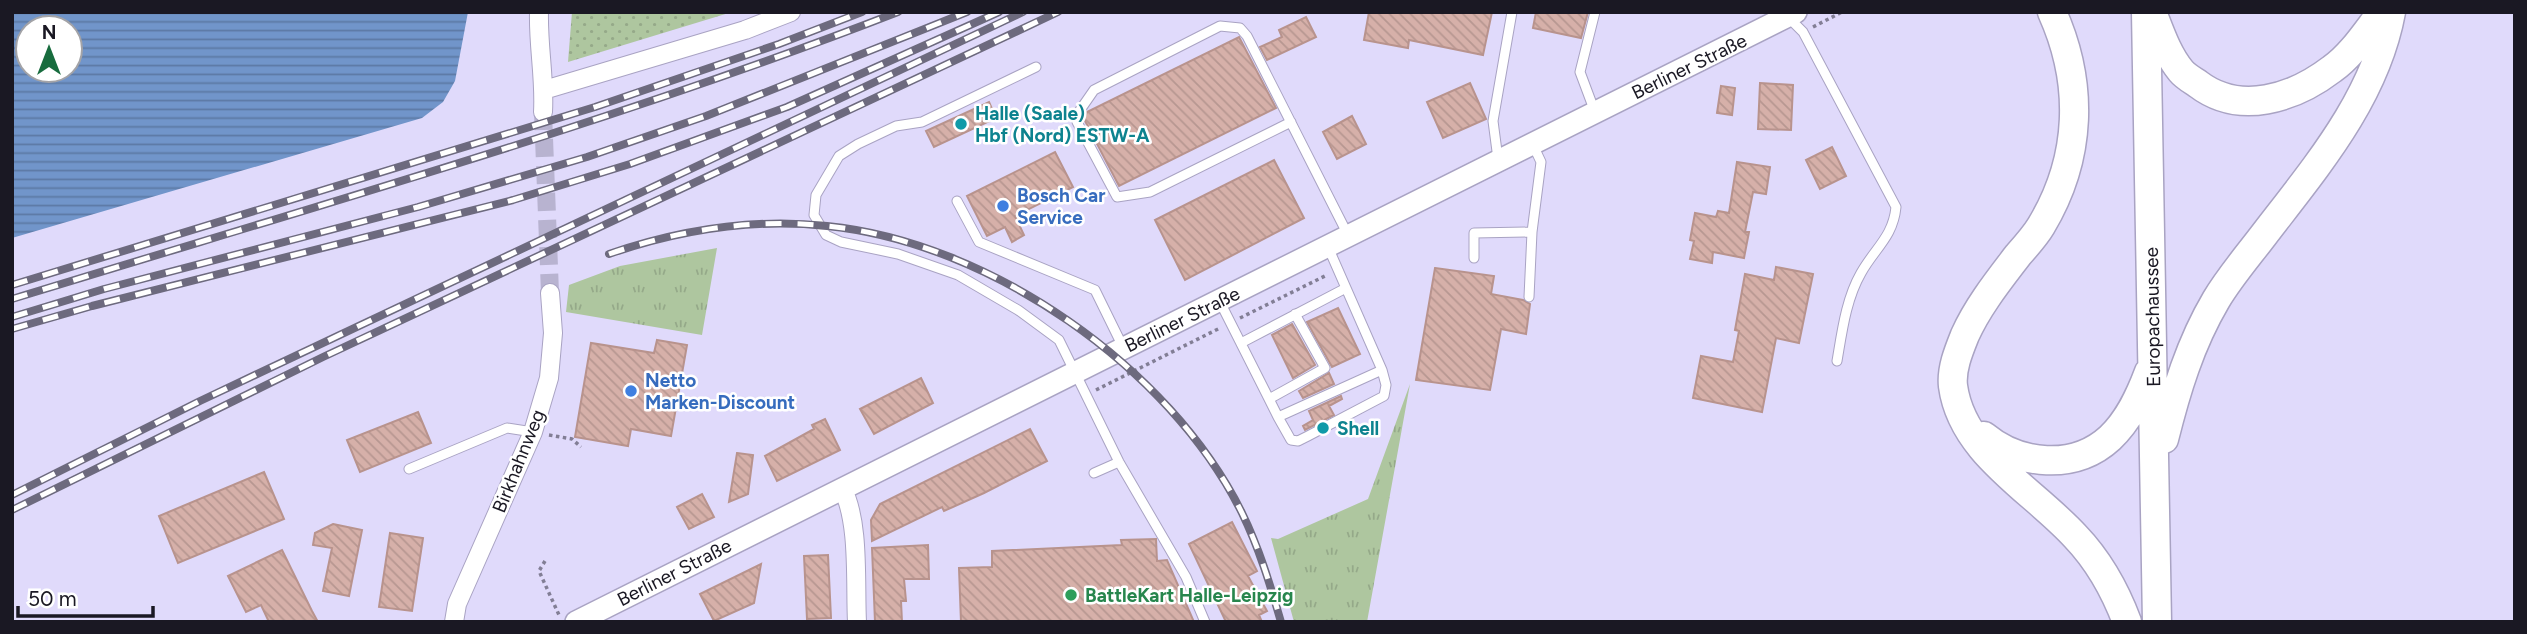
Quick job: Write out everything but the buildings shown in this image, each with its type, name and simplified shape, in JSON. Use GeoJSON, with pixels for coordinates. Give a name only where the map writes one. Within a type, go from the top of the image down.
{"type":"FeatureCollection","features":[{"type":"Feature","properties":{"kind":"main road"},"geometry":{"type":"LineString","coordinates":[[2052,12],[2063,35],[2074,82],[2075,129],[2062,182],[2041,226],[1972,318],[1957,355],[1953,384],[1961,418],[1988,455],[2074,534],[2093,557],[2127,622]]}},
{"type":"Feature","properties":{"kind":"main road","name":"Europachaussee"},"geometry":{"type":"LineString","coordinates":[[2146,12],[2157,622]]}},
{"type":"Feature","properties":{"kind":"main road"},"geometry":{"type":"LineString","coordinates":[[2152,12],[2162,38],[2182,72],[2204,89],[2230,100],[2263,101],[2300,90],[2335,68],[2382,12]]}},
{"type":"Feature","properties":{"kind":"main road"},"geometry":{"type":"LineString","coordinates":[[2154,476],[2180,379],[2206,318],[2216,299],[2345,125],[2364,90],[2388,32],[2391,12]]}},
{"type":"Feature","properties":{"kind":"main road"},"geometry":{"type":"LineString","coordinates":[[1961,418],[2007,452],[2024,457],[2060,460],[2079,456],[2095,449],[2124,423],[2135,406],[2153,363]]}},
{"type":"Feature","properties":{"kind":"street"},"geometry":{"type":"LineString","coordinates":[[539,12],[543,112]]}},
{"type":"Feature","properties":{"kind":"street"},"geometry":{"type":"LineString","coordinates":[[544,90],[745,30],[791,12]]}},
{"type":"Feature","properties":{"kind":"street","name":"Berliner Straße"},"geometry":{"type":"LineString","coordinates":[[567,618],[842,488],[1595,112],[1793,18]]}},
{"type":"Feature","properties":{"kind":"street","name":"Birkhahnweg"},"geometry":{"type":"LineString","coordinates":[[454,622],[457,604],[533,432],[549,378],[553,333],[551,293]]}},
{"type":"Feature","properties":{"kind":"street"},"geometry":{"type":"LineString","coordinates":[[842,488],[848,500],[853,525],[857,622]]}},
{"type":"Feature","properties":{"kind":"lane"},"geometry":{"type":"LineString","coordinates":[[1498,161],[1493,121],[1512,12]]}},
{"type":"Feature","properties":{"kind":"lane"},"geometry":{"type":"LineString","coordinates":[[1595,12],[1580,72],[1595,112]]}},
{"type":"Feature","properties":{"kind":"lane"},"geometry":{"type":"LineString","coordinates":[[1793,18],[1896,207],[1894,223],[1861,273],[1852,293],[1837,362]]}},
{"type":"Feature","properties":{"kind":"lane"},"geometry":{"type":"LineString","coordinates":[[1291,122],[1150,192],[1117,197],[1077,122],[1078,113],[1094,90],[1220,26],[1240,28],[1247,36],[1291,122],[1349,237]]}},
{"type":"Feature","properties":{"kind":"lane"},"geometry":{"type":"LineString","coordinates":[[1036,67],[922,122],[896,126],[839,156],[816,195],[814,215],[826,235],[841,242],[898,254],[958,275],[1017,310],[1059,340],[1119,462],[1186,577],[1205,622]]}},
{"type":"Feature","properties":{"kind":"lane"},"geometry":{"type":"LineString","coordinates":[[1528,297],[1532,232],[1541,162],[1532,144]]}},
{"type":"Feature","properties":{"kind":"lane"},"geometry":{"type":"LineString","coordinates":[[957,201],[979,242],[1095,290],[1123,347]]}},
{"type":"Feature","properties":{"kind":"lane"},"geometry":{"type":"LineString","coordinates":[[1474,258],[1474,233],[1532,232]]}},
{"type":"Feature","properties":{"kind":"lane"},"geometry":{"type":"LineString","coordinates":[[1219,300],[1278,417],[1291,440],[1298,441],[1384,396],[1386,385],[1382,370],[1328,247]]}},
{"type":"Feature","properties":{"kind":"lane"},"geometry":{"type":"LineString","coordinates":[[1241,343],[1346,288]]}},
{"type":"Feature","properties":{"kind":"lane"},"geometry":{"type":"LineString","coordinates":[[1269,399],[1325,368],[1295,314]]}},
{"type":"Feature","properties":{"kind":"lane"},"geometry":{"type":"LineString","coordinates":[[1278,417],[1382,370]]}},
{"type":"Feature","properties":{"kind":"lane"},"geometry":{"type":"LineString","coordinates":[[409,469],[507,428],[533,432]]}},
{"type":"Feature","properties":{"kind":"lane"},"geometry":{"type":"LineString","coordinates":[[1094,473],[1119,462]]}},
{"type":"Feature","properties":{"kind":"path"},"geometry":{"type":"LineString","coordinates":[[1793,18],[1842,12]]}},
{"type":"Feature","properties":{"kind":"path"},"geometry":{"type":"LineString","coordinates":[[1085,396],[1131,370],[1338,269]]}},
{"type":"Feature","properties":{"kind":"path"},"geometry":{"type":"LineString","coordinates":[[533,432],[572,439],[581,447]]}},
{"type":"Feature","properties":{"kind":"path"},"geometry":{"type":"LineString","coordinates":[[545,561],[539,571],[567,618]]}},
{"type":"Feature","properties":{"kind":"green space"},"geometry":{"type":"Polygon","coordinates":[[[572,12],[732,12],[568,62],[572,12]]]}},
{"type":"Feature","properties":{"kind":"green space"},"geometry":{"type":"Polygon","coordinates":[[[717,248],[702,335],[566,312],[569,285],[620,266],[717,248]]]}},
{"type":"Feature","properties":{"kind":"green space"},"geometry":{"type":"Polygon","coordinates":[[[1410,384],[1367,622],[1294,622],[1271,538],[1278,539],[1368,499],[1410,384]]]}},
{"type":"Feature","properties":{"kind":"water"},"geometry":{"type":"Polygon","coordinates":[[[12,12],[468,12],[455,81],[443,102],[422,118],[12,238],[12,12]]]}},
{"type":"Feature","properties":{"kind":"tunnel"},"geometry":{"type":"LineString","coordinates":[[543,112],[550,293]]}},
{"type":"Feature","properties":{"kind":"railway"},"geometry":{"type":"LineString","coordinates":[[12,285],[595,107],[779,44],[862,12]]}},
{"type":"Feature","properties":{"kind":"railway"},"geometry":{"type":"LineString","coordinates":[[12,299],[569,128],[789,53],[898,12]]}},
{"type":"Feature","properties":{"kind":"railway"},"geometry":{"type":"LineString","coordinates":[[12,317],[104,289],[418,207],[587,157],[706,116],[967,12]]}},
{"type":"Feature","properties":{"kind":"railway"},"geometry":{"type":"LineString","coordinates":[[12,329],[92,306],[513,200],[630,164],[787,107],[999,12]]}},
{"type":"Feature","properties":{"kind":"railway"},"geometry":{"type":"LineString","coordinates":[[12,495],[200,401],[1023,12]]}},
{"type":"Feature","properties":{"kind":"railway"},"geometry":{"type":"LineString","coordinates":[[12,510],[323,357],[1058,12]]}},
{"type":"Feature","properties":{"kind":"railway"},"geometry":{"type":"LineString","coordinates":[[609,254],[662,238],[716,228],[772,224],[827,226],[888,237],[950,257],[1011,285],[1068,321],[1122,362],[1170,409],[1210,459],[1242,513],[1264,566],[1281,622]]}},
{"type":"Feature","properties":{"kind":"place","name":"Halle (Saale) Hbf (Nord) ESTW-A"},"geometry":{"type":"Point","coordinates":[961,124]}},
{"type":"Feature","properties":{"kind":"place","name":"Bosch Car Service"},"geometry":{"type":"Point","coordinates":[1003,206]}},
{"type":"Feature","properties":{"kind":"place","name":"Netto Marken-Discount"},"geometry":{"type":"Point","coordinates":[631,391]}},
{"type":"Feature","properties":{"kind":"place","name":"Shell"},"geometry":{"type":"Point","coordinates":[1323,428]}},
{"type":"Feature","properties":{"kind":"place","name":"BattleKart Halle-Leipzig"},"geometry":{"type":"Point","coordinates":[1071,595]}}]}
